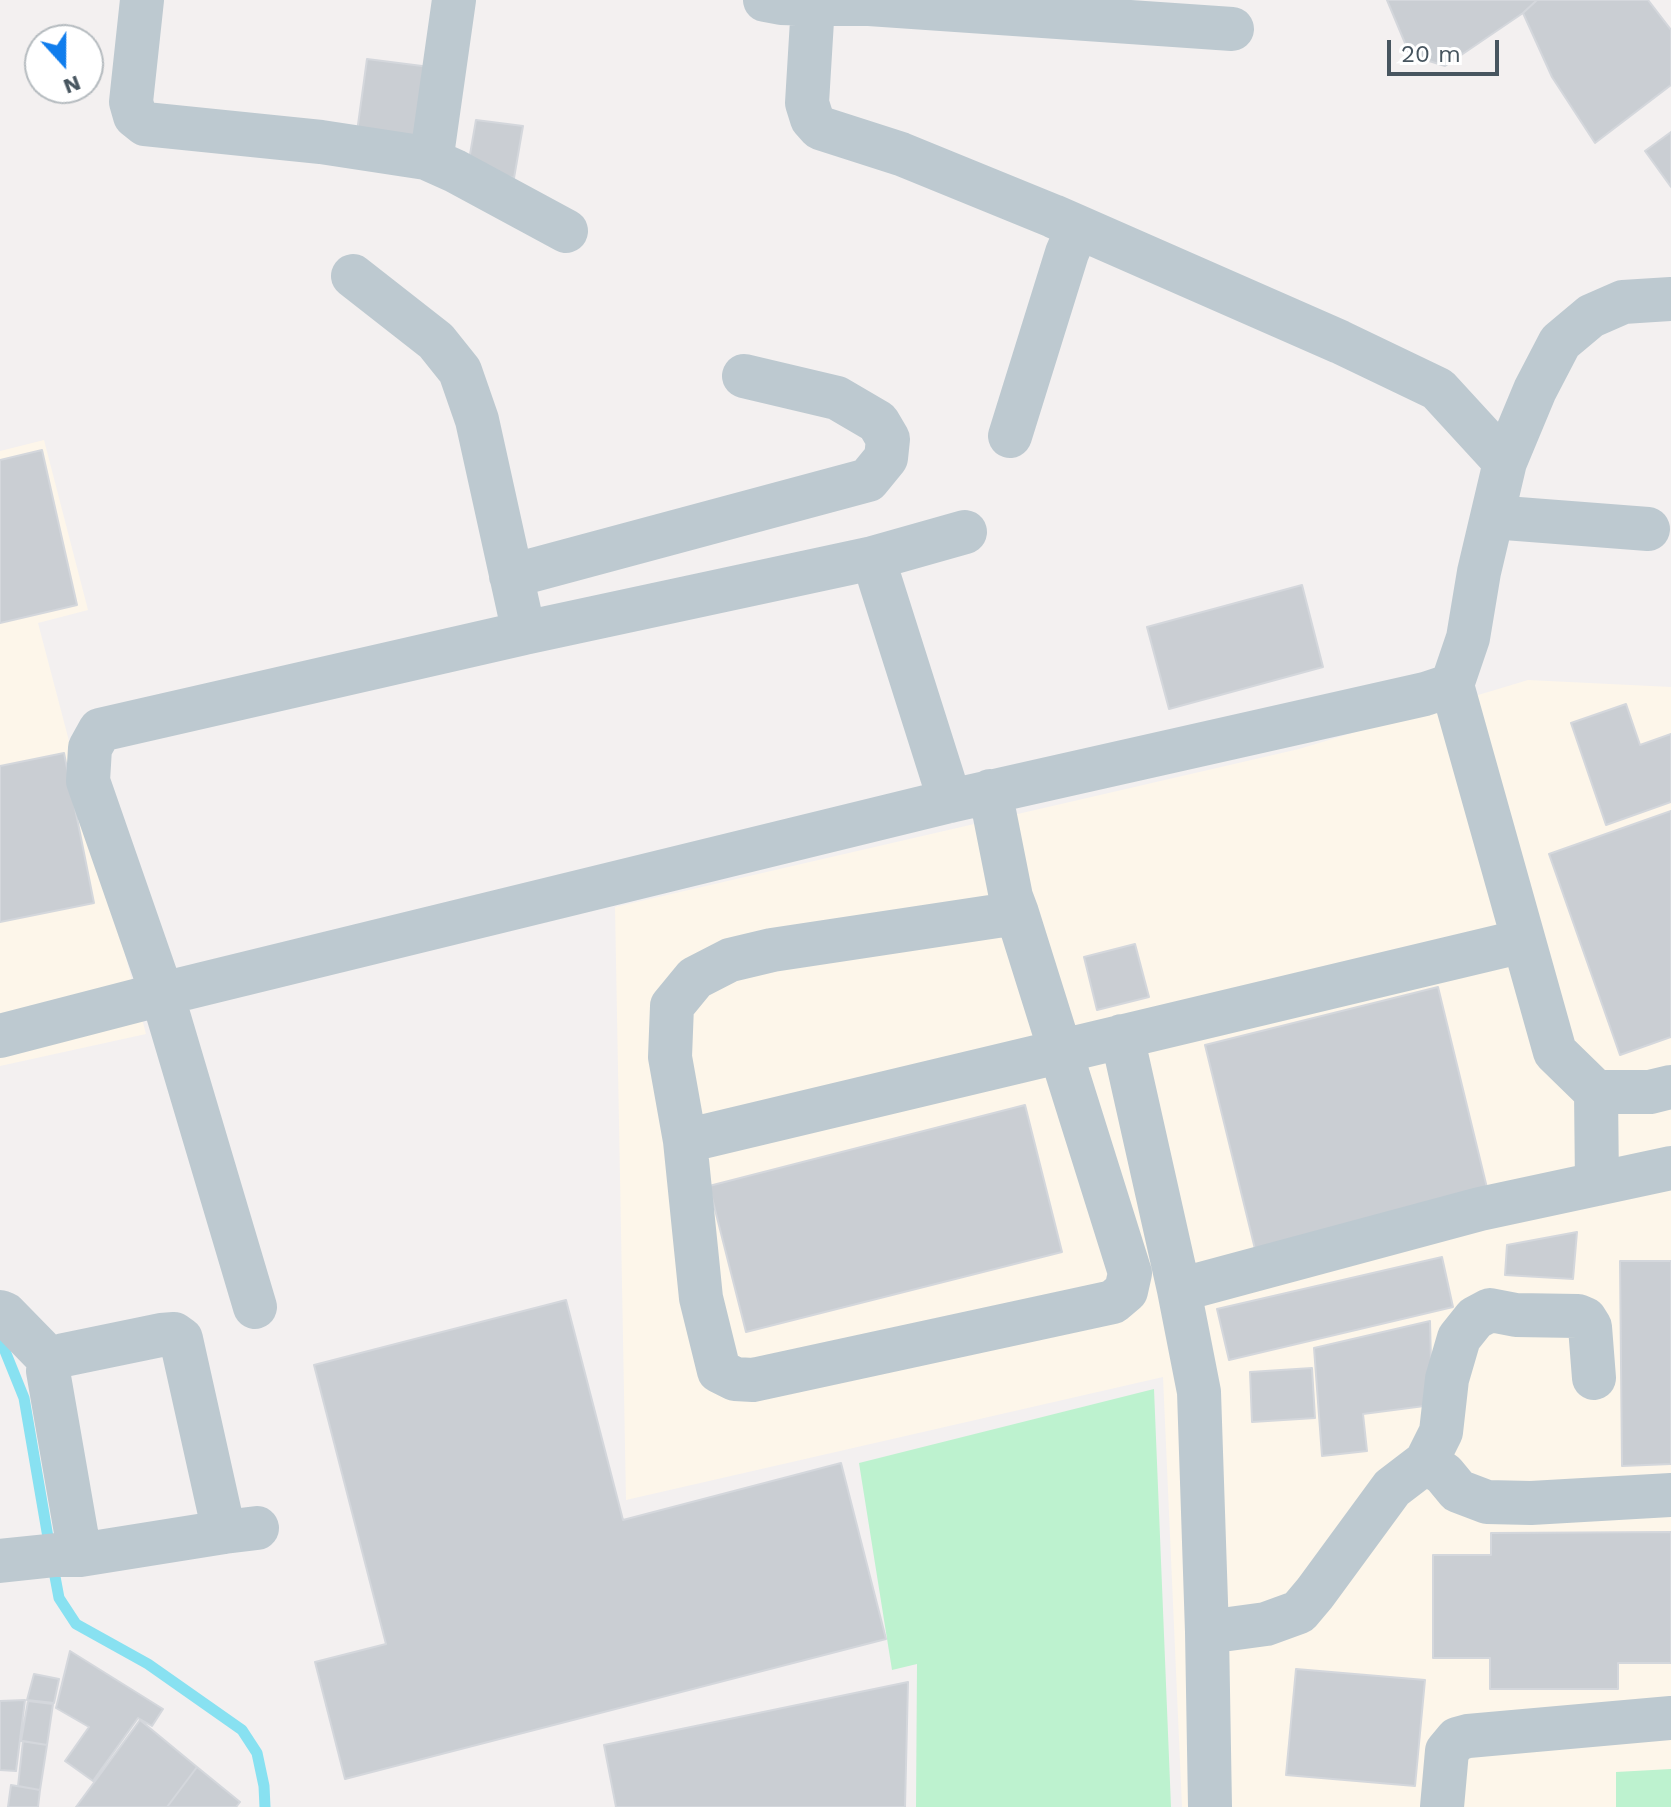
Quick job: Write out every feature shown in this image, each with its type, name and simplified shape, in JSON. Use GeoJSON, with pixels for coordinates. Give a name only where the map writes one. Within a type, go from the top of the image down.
{"type":"FeatureCollection","features":[{"type":"Feature","properties":{"kind":"street"},"geometry":{"type":"LineString","coordinates":[[142,0],[131,102],[135,116],[145,124],[321,142],[426,158],[566,231]]}},
{"type":"Feature","properties":{"kind":"street"},"geometry":{"type":"LineString","coordinates":[[426,158],[433,148],[454,0]]}},
{"type":"Feature","properties":{"kind":"street"},"geometry":{"type":"LineString","coordinates":[[765,0],[869,4],[1232,29]]}},
{"type":"Feature","properties":{"kind":"street"},"geometry":{"type":"LineString","coordinates":[[814,2],[807,103],[812,119],[820,128],[901,154],[1078,227],[1340,342],[1438,389],[1505,462]]}},
{"type":"Feature","properties":{"kind":"street"},"geometry":{"type":"LineString","coordinates":[[1010,436],[1067,253],[1078,227]]}},
{"type":"Feature","properties":{"kind":"street"},"geometry":{"type":"LineString","coordinates":[[353,276],[436,341],[460,371],[477,420],[524,633]]}},
{"type":"Feature","properties":{"kind":"street"},"geometry":{"type":"LineString","coordinates":[[1671,299],[1623,302],[1591,316],[1560,342],[1535,390],[1505,462],[1479,572],[1468,638],[1452,685],[1555,1052],[1596,1092],[1650,1092],[1671,1087]]}},
{"type":"Feature","properties":{"kind":"street"},"geometry":{"type":"LineString","coordinates":[[511,576],[868,480],[886,458],[888,439],[878,422],[837,398],[744,376]]}},
{"type":"Feature","properties":{"kind":"street"},"geometry":{"type":"LineString","coordinates":[[1492,517],[1648,529]]}},
{"type":"Feature","properties":{"kind":"street"},"geometry":{"type":"LineString","coordinates":[[255,1307],[162,994],[88,781],[90,748],[100,730],[524,633],[873,558],[965,532]]}},
{"type":"Feature","properties":{"kind":"street"},"geometry":{"type":"LineString","coordinates":[[873,558],[1017,913],[1130,1273],[1126,1291],[1113,1302],[753,1380],[735,1379],[719,1371],[701,1298],[685,1141],[670,1057],[672,1006],[695,978],[730,960],[772,950],[1017,913]]}},
{"type":"Feature","properties":{"kind":"street"},"geometry":{"type":"LineString","coordinates":[[0,1036],[970,796],[1425,694],[1452,685]]}},
{"type":"Feature","properties":{"kind":"street"},"geometry":{"type":"LineString","coordinates":[[685,1141],[1523,941]]}},
{"type":"Feature","properties":{"kind":"street"},"geometry":{"type":"LineString","coordinates":[[1122,1036],[1199,1392],[1210,1807]]}},
{"type":"Feature","properties":{"kind":"street"},"geometry":{"type":"LineString","coordinates":[[1596,1092],[1597,1184]]}},
{"type":"Feature","properties":{"kind":"street"},"geometry":{"type":"LineString","coordinates":[[1179,1290],[1480,1209],[1671,1168]]}},
{"type":"Feature","properties":{"kind":"street"},"geometry":{"type":"LineString","coordinates":[[1207,1632],[1266,1624],[1299,1612],[1392,1488],[1426,1462],[1441,1432],[1447,1379],[1459,1338],[1475,1318],[1490,1310],[1516,1315],[1578,1316],[1585,1319],[1590,1327],[1594,1378]]}},
{"type":"Feature","properties":{"kind":"street"},"geometry":{"type":"LineString","coordinates":[[0,1312],[50,1360]]}},
{"type":"Feature","properties":{"kind":"street"},"geometry":{"type":"LineString","coordinates":[[174,1334],[181,1339],[241,1530],[38,1558],[50,1360],[161,1335],[174,1334]]}},
{"type":"Feature","properties":{"kind":"street"},"geometry":{"type":"LineString","coordinates":[[1426,1462],[1444,1474],[1458,1491],[1487,1502],[1531,1503],[1671,1495]]}},
{"type":"Feature","properties":{"kind":"street"},"geometry":{"type":"LineString","coordinates":[[1442,1807],[1447,1751],[1457,1739],[1671,1718]]}},
{"type":"Feature","properties":{"kind":"shaded area"},"geometry":{"type":"Polygon","coordinates":[[[44,440],[88,610],[38,623],[146,1034],[0,1066],[0,451],[44,440]]]}},
{"type":"Feature","properties":{"kind":"shaded area"},"geometry":{"type":"Polygon","coordinates":[[[1528,680],[1671,687],[1671,1807],[1182,1807],[1163,1377],[626,1500],[615,907],[1299,749],[1528,680]]]}},
{"type":"Feature","properties":{"kind":"green space"},"geometry":{"type":"Polygon","coordinates":[[[1154,1389],[1171,1807],[916,1807],[917,1664],[892,1670],[859,1463],[1154,1389]]]}},
{"type":"Feature","properties":{"kind":"green space"},"geometry":{"type":"Polygon","coordinates":[[[1671,1769],[1671,1807],[1616,1807],[1616,1772],[1671,1769]]]}},
{"type":"Feature","properties":{"kind":"building"},"geometry":{"type":"Polygon","coordinates":[[[1387,0],[1537,0],[1523,13],[1445,66],[1410,55],[1387,0]]]}},
{"type":"Feature","properties":{"kind":"building"},"geometry":{"type":"Polygon","coordinates":[[[1537,0],[1648,0],[1671,30],[1671,85],[1595,143],[1552,77],[1523,13],[1537,0]]]}},
{"type":"Feature","properties":{"kind":"building"},"geometry":{"type":"Polygon","coordinates":[[[367,59],[430,67],[416,137],[357,132],[367,59]]]}},
{"type":"Feature","properties":{"kind":"building"},"geometry":{"type":"Polygon","coordinates":[[[476,120],[523,126],[514,178],[468,166],[476,120]]]}},
{"type":"Feature","properties":{"kind":"building"},"geometry":{"type":"Polygon","coordinates":[[[1671,132],[1671,187],[1645,151],[1671,132]]]}},
{"type":"Feature","properties":{"kind":"building"},"geometry":{"type":"Polygon","coordinates":[[[42,450],[77,605],[0,623],[0,460],[42,450]]]}},
{"type":"Feature","properties":{"kind":"building"},"geometry":{"type":"Polygon","coordinates":[[[1302,585],[1323,667],[1169,709],[1147,627],[1302,585]]]}},
{"type":"Feature","properties":{"kind":"building"},"geometry":{"type":"Polygon","coordinates":[[[1626,704],[1640,745],[1671,734],[1671,802],[1606,825],[1571,723],[1626,704]]]}},
{"type":"Feature","properties":{"kind":"building"},"geometry":{"type":"Polygon","coordinates":[[[64,753],[94,903],[0,922],[0,766],[64,753]]]}},
{"type":"Feature","properties":{"kind":"building"},"geometry":{"type":"Polygon","coordinates":[[[1671,811],[1671,1037],[1620,1055],[1549,854],[1671,811]]]}},
{"type":"Feature","properties":{"kind":"building"},"geometry":{"type":"Polygon","coordinates":[[[1135,944],[1149,997],[1097,1010],[1084,957],[1135,944]]]}},
{"type":"Feature","properties":{"kind":"building"},"geometry":{"type":"Polygon","coordinates":[[[1438,987],[1488,1192],[1255,1249],[1205,1045],[1438,987]]]}},
{"type":"Feature","properties":{"kind":"building"},"geometry":{"type":"Polygon","coordinates":[[[1025,1105],[1062,1252],[746,1332],[709,1186],[1025,1105]]]}},
{"type":"Feature","properties":{"kind":"building"},"geometry":{"type":"Polygon","coordinates":[[[1577,1232],[1573,1279],[1505,1275],[1507,1245],[1577,1232]]]}},
{"type":"Feature","properties":{"kind":"building"},"geometry":{"type":"Polygon","coordinates":[[[1442,1257],[1453,1307],[1229,1360],[1217,1309],[1442,1257]]]}},
{"type":"Feature","properties":{"kind":"building"},"geometry":{"type":"Polygon","coordinates":[[[1620,1261],[1671,1261],[1671,1464],[1622,1466],[1620,1261]]]}},
{"type":"Feature","properties":{"kind":"building"},"geometry":{"type":"Polygon","coordinates":[[[566,1300],[623,1520],[841,1463],[886,1639],[345,1779],[315,1662],[386,1644],[314,1365],[566,1300]]]}},
{"type":"Feature","properties":{"kind":"building"},"geometry":{"type":"Polygon","coordinates":[[[1430,1321],[1432,1405],[1363,1414],[1367,1451],[1322,1456],[1314,1348],[1430,1321]]]}},
{"type":"Feature","properties":{"kind":"building"},"geometry":{"type":"Polygon","coordinates":[[[1312,1368],[1315,1418],[1252,1422],[1250,1372],[1312,1368]]]}},
{"type":"Feature","properties":{"kind":"building"},"geometry":{"type":"Polygon","coordinates":[[[1671,1532],[1671,1663],[1618,1663],[1618,1689],[1490,1689],[1490,1658],[1433,1658],[1433,1555],[1491,1555],[1491,1533],[1671,1532]]]}},
{"type":"Feature","properties":{"kind":"building"},"geometry":{"type":"Polygon","coordinates":[[[70,1651],[163,1709],[152,1726],[138,1718],[93,1781],[65,1761],[89,1727],[56,1708],[70,1651]]]}},
{"type":"Feature","properties":{"kind":"building"},"geometry":{"type":"Polygon","coordinates":[[[1296,1669],[1425,1680],[1415,1786],[1286,1775],[1296,1669]]]}},
{"type":"Feature","properties":{"kind":"building"},"geometry":{"type":"Polygon","coordinates":[[[34,1674],[59,1679],[54,1703],[27,1700],[34,1674]]]}},
{"type":"Feature","properties":{"kind":"building"},"geometry":{"type":"Polygon","coordinates":[[[908,1682],[905,1807],[616,1807],[604,1745],[908,1682]]]}},
{"type":"Feature","properties":{"kind":"building"},"geometry":{"type":"Polygon","coordinates":[[[25,1700],[16,1771],[0,1770],[0,1701],[25,1700]]]}},
{"type":"Feature","properties":{"kind":"building"},"geometry":{"type":"Polygon","coordinates":[[[28,1701],[53,1704],[47,1745],[21,1741],[28,1701]]]}},
{"type":"Feature","properties":{"kind":"building"},"geometry":{"type":"Polygon","coordinates":[[[140,1720],[197,1767],[167,1807],[76,1807],[140,1720]]]}},
{"type":"Feature","properties":{"kind":"building"},"geometry":{"type":"Polygon","coordinates":[[[23,1741],[47,1745],[40,1790],[18,1786],[23,1741]]]}},
{"type":"Feature","properties":{"kind":"building"},"geometry":{"type":"Polygon","coordinates":[[[197,1767],[240,1802],[236,1807],[167,1807],[197,1767]]]}},
{"type":"Feature","properties":{"kind":"building"},"geometry":{"type":"Polygon","coordinates":[[[11,1785],[40,1790],[38,1807],[8,1807],[11,1785]]]}},
{"type":"Feature","properties":{"kind":"waterway"},"geometry":{"type":"LineString","coordinates":[[0,1343],[24,1398],[50,1549]]}},
{"type":"Feature","properties":{"kind":"waterway"},"geometry":{"type":"LineString","coordinates":[[53,1566],[59,1598],[76,1624],[148,1664],[242,1730],[257,1753],[265,1807]]}}]}
